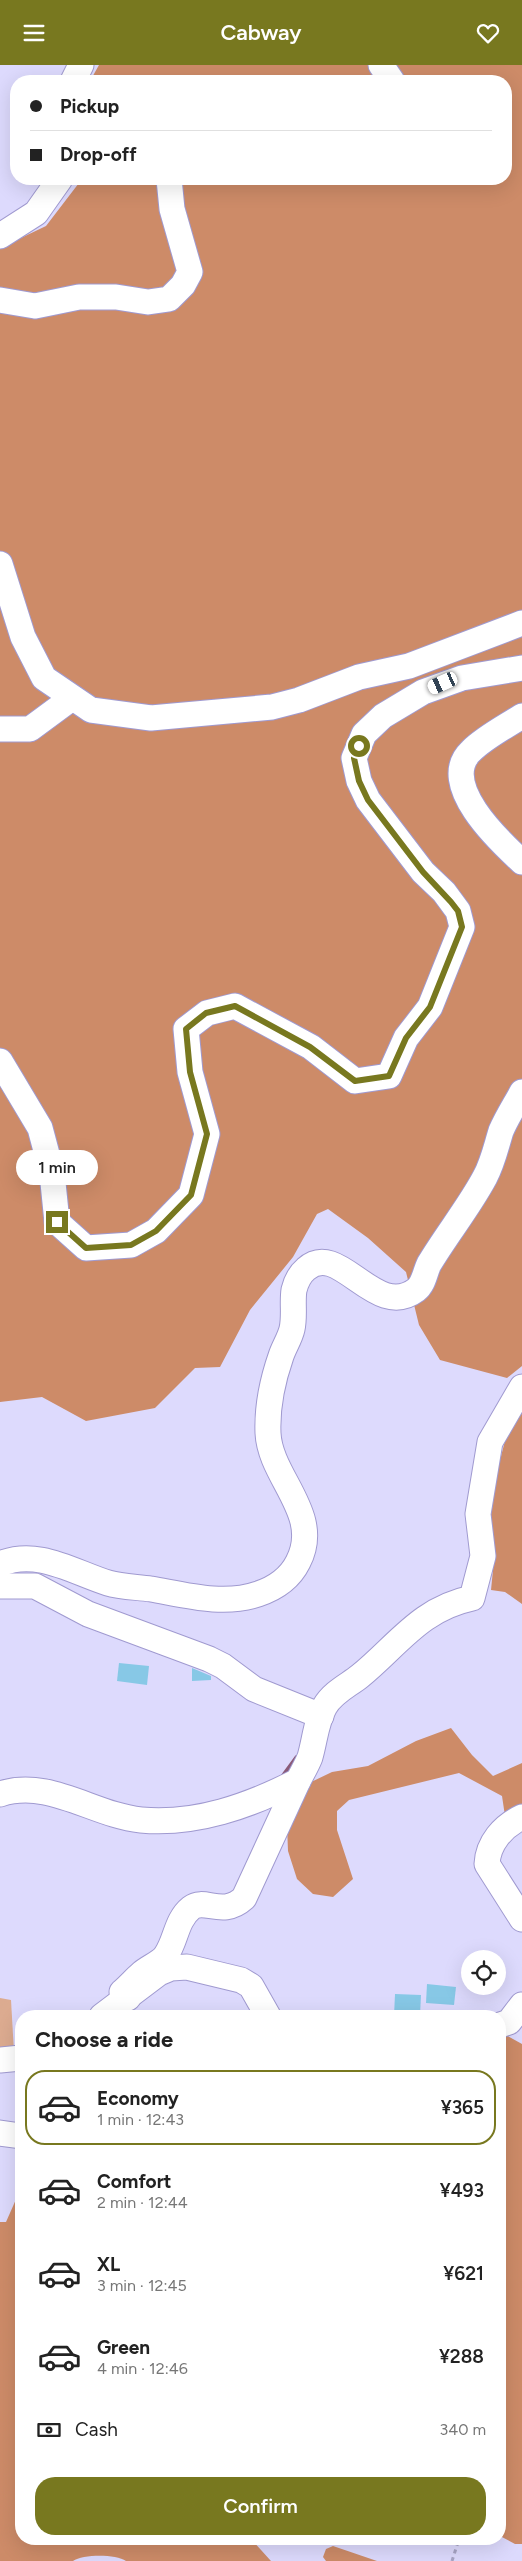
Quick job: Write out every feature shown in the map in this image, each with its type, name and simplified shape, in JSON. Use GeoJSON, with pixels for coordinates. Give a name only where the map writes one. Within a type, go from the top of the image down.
{"type":"FeatureCollection","features":[{"type":"Feature","properties":{"kind":"street"},"geometry":{"type":"LineString","coordinates":[[0,236],[36,213],[56,185]]}},
{"type":"Feature","properties":{"kind":"street"},"geometry":{"type":"LineString","coordinates":[[0,300],[35,306],[79,297],[116,297],[148,302],[169,299],[183,285],[190,272],[172,209],[170,185]]}},
{"type":"Feature","properties":{"kind":"street"},"geometry":{"type":"LineString","coordinates":[[0,564],[23,637],[44,678],[91,710],[151,718],[272,707],[299,700],[359,677],[409,666],[522,623]]}},
{"type":"Feature","properties":{"kind":"street"},"geometry":{"type":"LineString","coordinates":[[0,1061],[40,1128],[52,1173],[57,1222],[86,1248],[131,1245],[156,1231],[191,1195],[207,1134],[190,1072],[186,1029],[206,1013],[235,1006],[310,1047],[355,1081],[389,1076],[406,1038],[430,1007],[462,927],[458,911],[423,872],[368,800],[359,781],[354,758],[364,734],[384,716],[409,699],[443,683],[522,668]]}},
{"type":"Feature","properties":{"kind":"street"},"geometry":{"type":"LineString","coordinates":[[0,729],[30,729],[72,697]]}},
{"type":"Feature","properties":{"kind":"street"},"geometry":{"type":"LineString","coordinates":[[522,716],[470,752],[463,763],[461,775],[464,788],[478,817],[522,862]]}},
{"type":"Feature","properties":{"kind":"street"},"geometry":{"type":"LineString","coordinates":[[0,1564],[14,1558],[33,1559],[67,1566],[109,1583],[220,1599],[257,1595],[286,1579],[302,1555],[305,1531],[300,1509],[270,1447],[268,1433],[275,1376],[281,1353],[293,1327],[295,1287],[299,1278],[313,1264],[331,1263],[374,1291],[386,1295],[406,1295],[417,1289],[422,1283],[428,1266],[484,1178],[492,1161],[501,1131],[522,1092]]}},
{"type":"Feature","properties":{"kind":"street"},"geometry":{"type":"LineString","coordinates":[[128,1998],[122,1992],[142,1973],[166,1956],[182,1919],[191,1907],[199,1905],[223,1908],[235,1906],[244,1898],[309,1759],[315,1713],[360,1676],[404,1633],[435,1613],[472,1597],[483,1556],[478,1514],[490,1442],[522,1387]]}},
{"type":"Feature","properties":{"kind":"street"},"geometry":{"type":"LineString","coordinates":[[0,1586],[36,1585],[88,1614],[209,1659],[224,1666],[254,1689],[315,1713]]}},
{"type":"Feature","properties":{"kind":"street"},"geometry":{"type":"LineString","coordinates":[[0,1794],[22,1790],[42,1791],[140,1819],[184,1820],[227,1811],[298,1781]]}},
{"type":"Feature","properties":{"kind":"street"},"geometry":{"type":"LineString","coordinates":[[522,1817],[512,1822],[498,1835],[488,1854],[487,1864],[522,1919]]}},
{"type":"Feature","properties":{"kind":"street"},"geometry":{"type":"LineString","coordinates":[[111,2010],[159,1973],[172,1968],[187,1967],[241,1980],[251,1986],[265,2010]]}},
{"type":"Feature","properties":{"kind":"street"},"geometry":{"type":"LineString","coordinates":[[506,2023],[509,2022],[522,2005]]}},
{"type":"Feature","properties":{"kind":"street"},"geometry":{"type":"LineString","coordinates":[[0,2060],[15,2059]]}},
{"type":"Feature","properties":{"kind":"street"},"geometry":{"type":"LineString","coordinates":[[0,2133],[15,2136]]}},
{"type":"Feature","properties":{"kind":"path"},"geometry":{"type":"LineString","coordinates":[[452,2561],[457,2545]]}},
{"type":"Feature","properties":{"kind":"shaded area"},"geometry":{"type":"Polygon","coordinates":[[[99,65],[522,65],[522,1366],[507,1378],[440,1360],[419,1325],[406,1272],[368,1238],[328,1209],[317,1214],[293,1257],[250,1310],[220,1367],[195,1368],[155,1408],[86,1421],[42,1397],[0,1402],[0,248],[46,226],[77,185],[512,185],[512,75],[93,75],[99,65]]]}},
{"type":"Feature","properties":{"kind":"shaded area"},"geometry":{"type":"Polygon","coordinates":[[[522,1413],[522,1604],[505,1592],[491,1590],[495,1550],[491,1515],[499,1464],[506,1437],[522,1413]]]}},
{"type":"Feature","properties":{"kind":"shaded area"},"geometry":{"type":"Polygon","coordinates":[[[451,1728],[472,1755],[493,1776],[522,1763],[522,1809],[505,1816],[502,1796],[459,1773],[349,1800],[337,1811],[337,1830],[353,1879],[333,1897],[313,1894],[297,1879],[288,1851],[287,1826],[307,1784],[332,1772],[368,1766],[416,1741],[451,1728]]]}},
{"type":"Feature","properties":{"kind":"shaded area"},"geometry":{"type":"Polygon","coordinates":[[[0,1998],[11,2000],[14,2052],[0,2054],[0,1998]]]}},
{"type":"Feature","properties":{"kind":"shaded area"},"geometry":{"type":"Polygon","coordinates":[[[506,2035],[522,2044],[522,2544],[515,2544],[506,2539],[506,2035]]]}},
{"type":"Feature","properties":{"kind":"shaded area"},"geometry":{"type":"Polygon","coordinates":[[[15,2202],[15,2545],[256,2545],[271,2561],[126,2561],[115,2557],[100,2556],[84,2557],[73,2561],[0,2561],[0,2222],[6,2222],[15,2202]]]}},
{"type":"Feature","properties":{"kind":"shaded area"},"geometry":{"type":"Polygon","coordinates":[[[333,2546],[377,2561],[326,2561],[323,2557],[326,2549],[333,2546]]]}},
{"type":"Feature","properties":{"kind":"building"},"geometry":{"type":"Polygon","coordinates":[[[119,1663],[149,1666],[147,1685],[117,1681],[119,1663]]]}},
{"type":"Feature","properties":{"kind":"building"},"geometry":{"type":"Polygon","coordinates":[[[192,1668],[211,1676],[211,1680],[192,1681],[192,1668]]]}},
{"type":"Feature","properties":{"kind":"building"},"geometry":{"type":"Polygon","coordinates":[[[427,1984],[456,1987],[454,2005],[426,2003],[427,1984]]]}},
{"type":"Feature","properties":{"kind":"building"},"geometry":{"type":"Polygon","coordinates":[[[395,1994],[421,1995],[420,2010],[394,2010],[395,1994]]]}},
{"type":"Feature","properties":{"kind":"waterway"},"geometry":{"type":"LineString","coordinates":[[283,1777],[297,1758]]}},
{"type":"Feature","properties":{"kind":"route"},"geometry":{"type":"LineString","coordinates":[[57,1222],[86,1248],[131,1245],[156,1231],[191,1195],[207,1134],[190,1072],[186,1029],[206,1013],[235,1006],[310,1047],[355,1081],[389,1076],[406,1038],[430,1007],[462,927],[458,911],[444,892],[423,872],[368,800],[359,781],[354,758],[359,746]]}}]}
